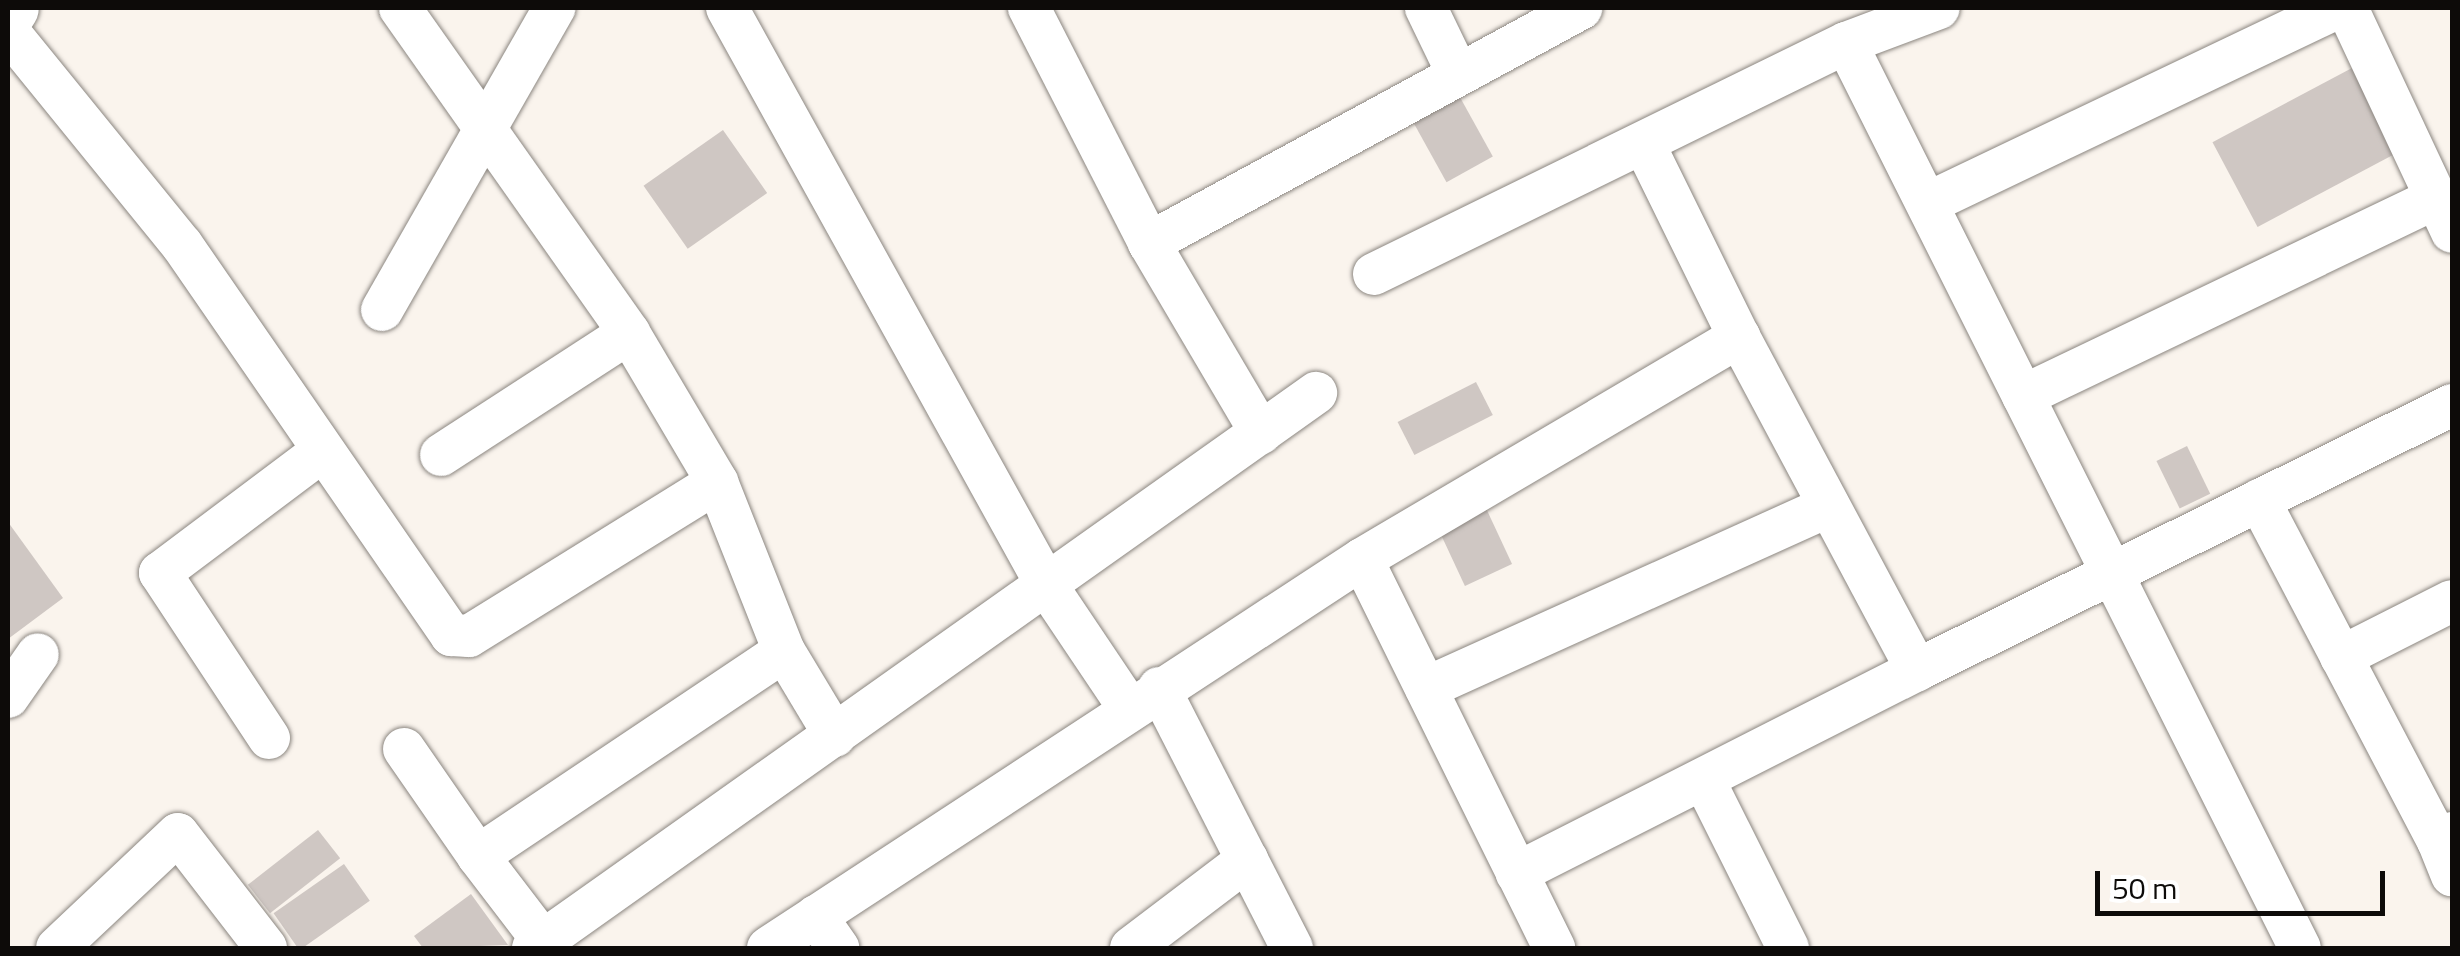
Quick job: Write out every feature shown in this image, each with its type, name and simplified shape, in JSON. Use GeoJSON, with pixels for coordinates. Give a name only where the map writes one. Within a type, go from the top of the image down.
{"type":"FeatureCollection","features":[{"type":"Feature","properties":{"kind":"main road"},"geometry":{"type":"LineString","coordinates":[[8,16],[13,8]]}},
{"type":"Feature","properties":{"kind":"street"},"geometry":{"type":"LineString","coordinates":[[400,8],[628,332],[717,482],[784,651],[835,736]]}},
{"type":"Feature","properties":{"kind":"street"},"geometry":{"type":"LineString","coordinates":[[382,310],[490,132],[554,8]]}},
{"type":"Feature","properties":{"kind":"street"},"geometry":{"type":"LineString","coordinates":[[727,8],[1046,586],[1144,698],[1247,860],[1292,948]]}},
{"type":"Feature","properties":{"kind":"street"},"geometry":{"type":"LineString","coordinates":[[1029,8],[1149,243],[1260,433]]}},
{"type":"Feature","properties":{"kind":"street"},"geometry":{"type":"LineString","coordinates":[[1426,8],[1457,72]]}},
{"type":"Feature","properties":{"kind":"street"},"geometry":{"type":"LineString","coordinates":[[1149,243],[1580,8]]}},
{"type":"Feature","properties":{"kind":"street"},"geometry":{"type":"LineString","coordinates":[[1374,274],[1645,146],[1846,43],[1939,8]]}},
{"type":"Feature","properties":{"kind":"street"},"geometry":{"type":"LineString","coordinates":[[1928,204],[2338,8]]}},
{"type":"Feature","properties":{"kind":"street"},"geometry":{"type":"LineString","coordinates":[[2023,396],[2444,215],[2347,8]]}},
{"type":"Feature","properties":{"kind":"street"},"geometry":{"type":"LineString","coordinates":[[8,31],[182,245],[450,636],[469,636],[717,482]]}},
{"type":"Feature","properties":{"kind":"street"},"geometry":{"type":"LineString","coordinates":[[1846,43],[2300,948]]}},
{"type":"Feature","properties":{"kind":"street"},"geometry":{"type":"LineString","coordinates":[[1645,146],[1738,338],[1917,670]]}},
{"type":"Feature","properties":{"kind":"street"},"geometry":{"type":"LineString","coordinates":[[440,455],[628,332]]}},
{"type":"Feature","properties":{"kind":"street"},"geometry":{"type":"LineString","coordinates":[[768,948],[827,932],[1144,698],[1362,559],[1738,338]]}},
{"type":"Feature","properties":{"kind":"street"},"geometry":{"type":"LineString","coordinates":[[404,750],[538,945],[1316,394]]}},
{"type":"Feature","properties":{"kind":"street"},"geometry":{"type":"LineString","coordinates":[[1517,872],[1706,784],[1917,670],[2452,405]]}},
{"type":"Feature","properties":{"kind":"street"},"geometry":{"type":"LineString","coordinates":[[269,738],[160,573],[322,452]]}},
{"type":"Feature","properties":{"kind":"street"},"geometry":{"type":"LineString","coordinates":[[2259,500],[2448,849]]}},
{"type":"Feature","properties":{"kind":"street"},"geometry":{"type":"LineString","coordinates":[[1426,688],[1829,506]]}},
{"type":"Feature","properties":{"kind":"street"},"geometry":{"type":"LineString","coordinates":[[1362,559],[1554,948]]}},
{"type":"Feature","properties":{"kind":"street"},"geometry":{"type":"LineString","coordinates":[[2341,656],[2452,601]]}},
{"type":"Feature","properties":{"kind":"street"},"geometry":{"type":"LineString","coordinates":[[478,856],[784,651]]}},
{"type":"Feature","properties":{"kind":"street"},"geometry":{"type":"LineString","coordinates":[[8,696],[38,654]]}},
{"type":"Feature","properties":{"kind":"street"},"geometry":{"type":"LineString","coordinates":[[1706,784],[1788,948]]}},
{"type":"Feature","properties":{"kind":"street"},"geometry":{"type":"LineString","coordinates":[[57,948],[178,834],[266,948]]}},
{"type":"Feature","properties":{"kind":"street"},"geometry":{"type":"LineString","coordinates":[[1131,948],[1247,860]]}},
{"type":"Feature","properties":{"kind":"building"},"geometry":{"type":"Polygon","coordinates":[[[2352,68],[2397,153],[2258,227],[2212,142],[2352,68]]]}},
{"type":"Feature","properties":{"kind":"building"},"geometry":{"type":"Polygon","coordinates":[[[1456,90],[1493,156],[1446,182],[1410,116],[1456,90]]]}},
{"type":"Feature","properties":{"kind":"building"},"geometry":{"type":"Polygon","coordinates":[[[723,130],[767,193],[688,249],[644,186],[723,130]]]}},
{"type":"Feature","properties":{"kind":"building"},"geometry":{"type":"Polygon","coordinates":[[[1476,382],[1493,415],[1414,455],[1398,422],[1476,382]]]}},
{"type":"Feature","properties":{"kind":"building"},"geometry":{"type":"Polygon","coordinates":[[[2187,446],[2210,494],[2180,509],[2156,461],[2187,446]]]}},
{"type":"Feature","properties":{"kind":"building"},"geometry":{"type":"Polygon","coordinates":[[[1485,506],[1512,564],[1465,586],[1438,528],[1485,506]]]}},
{"type":"Feature","properties":{"kind":"building"},"geometry":{"type":"Polygon","coordinates":[[[8,522],[63,598],[8,639],[8,522]]]}},
{"type":"Feature","properties":{"kind":"building"},"geometry":{"type":"Polygon","coordinates":[[[318,830],[340,858],[270,913],[248,885],[318,830]]]}},
{"type":"Feature","properties":{"kind":"building"},"geometry":{"type":"Polygon","coordinates":[[[344,864],[370,901],[302,948],[298,948],[274,913],[344,864]]]}},
{"type":"Feature","properties":{"kind":"building"},"geometry":{"type":"Polygon","coordinates":[[[471,894],[508,945],[423,948],[414,936],[471,894]]]}}]}
